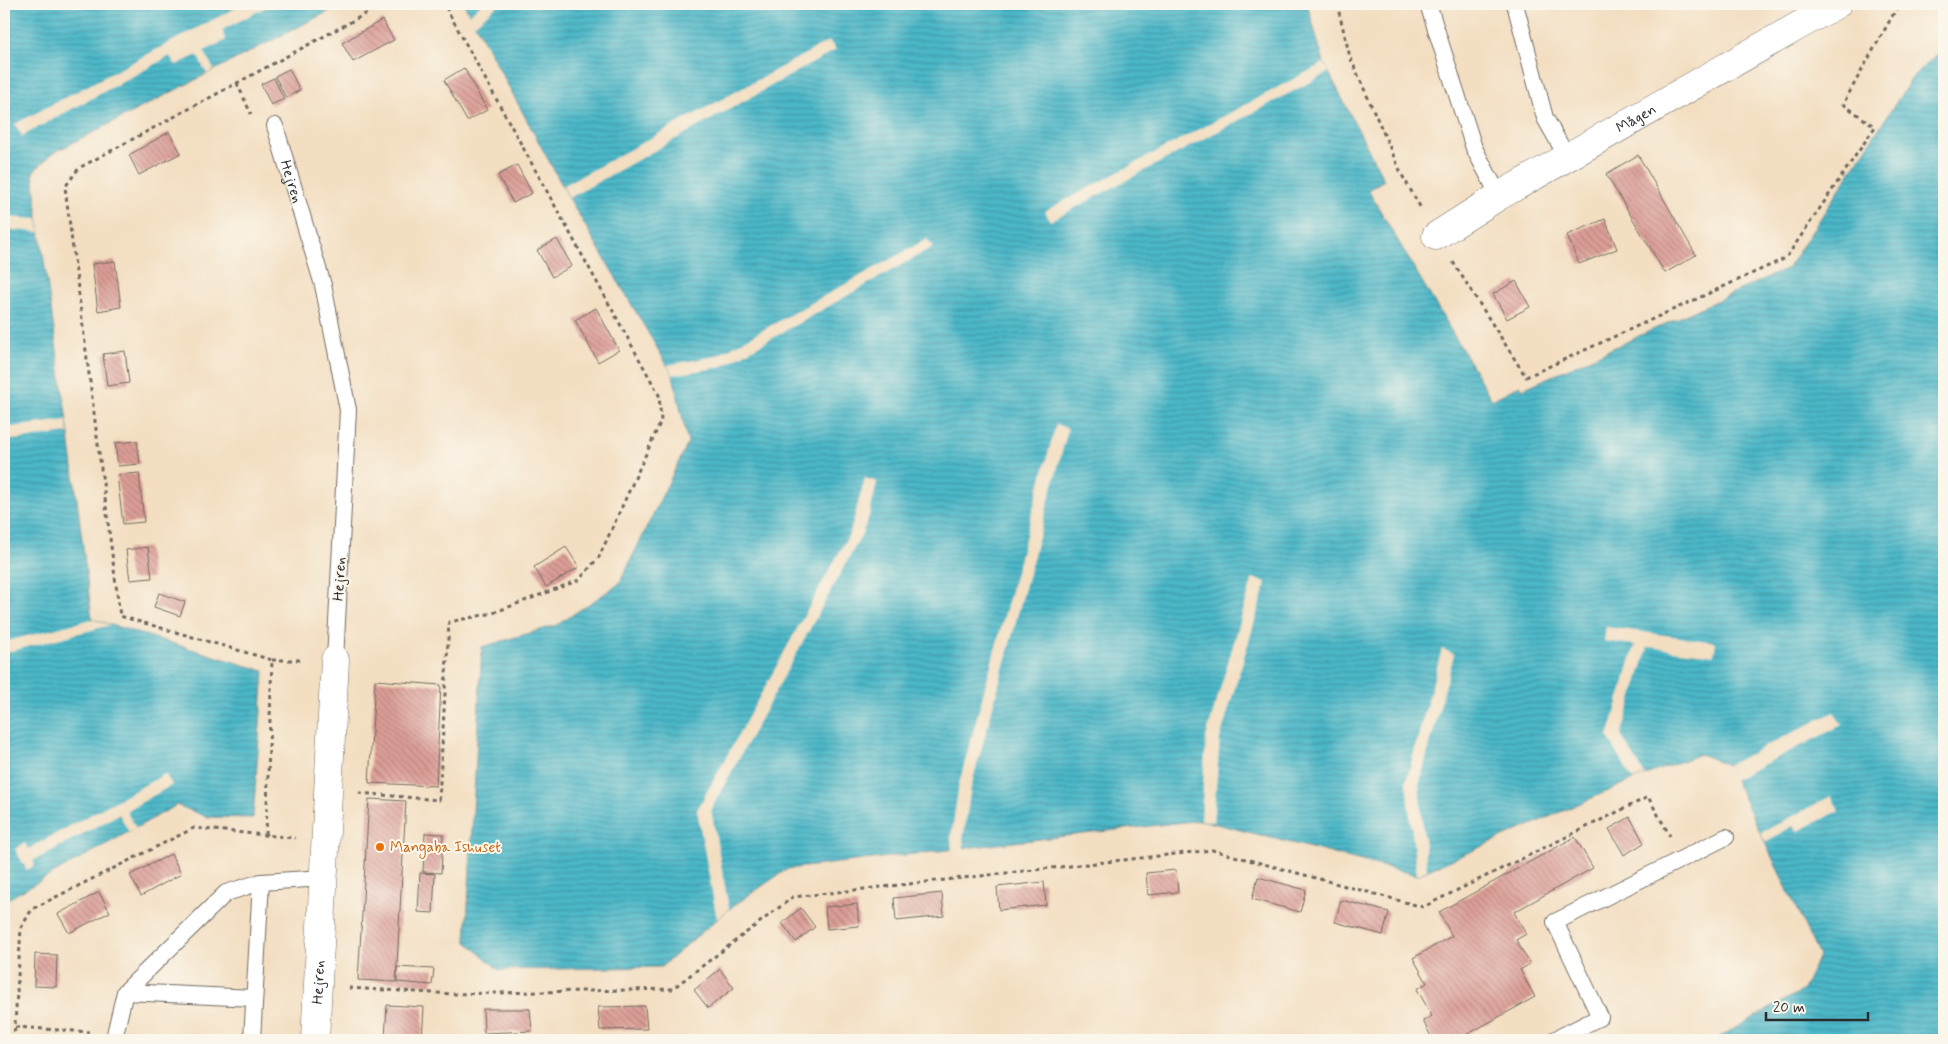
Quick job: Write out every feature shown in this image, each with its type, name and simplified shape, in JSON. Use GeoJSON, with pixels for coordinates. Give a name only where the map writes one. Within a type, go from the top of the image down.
{"type":"FeatureCollection","features":[{"type":"Feature","properties":{"kind":"street","name":"Mågen"},"geometry":{"type":"LineString","coordinates":[[1436,236],[1499,196],[1837,4]]}},
{"type":"Feature","properties":{"kind":"street","name":"Hejren"},"geometry":{"type":"LineString","coordinates":[[316,1040],[335,660]]}},
{"type":"Feature","properties":{"kind":"lane"},"geometry":{"type":"LineString","coordinates":[[1428,4],[1474,148],[1499,196]]}},
{"type":"Feature","properties":{"kind":"lane"},"geometry":{"type":"LineString","coordinates":[[1515,4],[1545,118],[1567,157]]}},
{"type":"Feature","properties":{"kind":"lane","name":"Hejren"},"geometry":{"type":"LineString","coordinates":[[275,126],[323,285],[348,410],[335,660]]}},
{"type":"Feature","properties":{"kind":"lane"},"geometry":{"type":"LineString","coordinates":[[1554,1040],[1600,1017],[1555,922],[1726,837]]}},
{"type":"Feature","properties":{"kind":"lane"},"geometry":{"type":"LineString","coordinates":[[115,1034],[125,992],[226,894],[261,882],[324,878]]}},
{"type":"Feature","properties":{"kind":"lane"},"geometry":{"type":"LineString","coordinates":[[252,1040],[261,882]]}},
{"type":"Feature","properties":{"kind":"lane"},"geometry":{"type":"LineString","coordinates":[[125,992],[254,998]]}},
{"type":"Feature","properties":{"kind":"path"},"geometry":{"type":"LineString","coordinates":[[266,835],[272,660],[120,616],[65,187],[78,168],[384,4]]}},
{"type":"Feature","properties":{"kind":"path"},"geometry":{"type":"LineString","coordinates":[[329,790],[439,800],[449,622],[493,613],[579,580],[598,557],[662,421],[659,395],[656,389],[444,4]]}},
{"type":"Feature","properties":{"kind":"path"},"geometry":{"type":"LineString","coordinates":[[1337,4],[1350,58],[1402,175],[1436,236],[1526,377],[1786,258],[1875,127],[1843,104],[1899,4]]}},
{"type":"Feature","properties":{"kind":"path"},"geometry":{"type":"LineString","coordinates":[[236,83],[253,119],[275,126]]}},
{"type":"Feature","properties":{"kind":"path"},"geometry":{"type":"LineString","coordinates":[[318,987],[452,994],[672,989],[793,897],[1212,850],[1423,907],[1648,797],[1683,859]]}},
{"type":"Feature","properties":{"kind":"path"},"geometry":{"type":"LineString","coordinates":[[14,1040],[21,928],[32,909],[194,828],[326,841]]}},
{"type":"Feature","properties":{"kind":"path"},"geometry":{"type":"LineString","coordinates":[[15,1027],[115,1034]]}},
{"type":"Feature","properties":{"kind":"water"},"geometry":{"type":"Polygon","coordinates":[[[4,4],[343,4],[53,153],[33,172],[92,619],[264,671],[253,818],[207,817],[177,805],[4,901],[4,4]]]}},
{"type":"Feature","properties":{"kind":"water"},"geometry":{"type":"Polygon","coordinates":[[[464,4],[1307,4],[1324,63],[1384,180],[1368,190],[1492,400],[1520,385],[1523,389],[1788,268],[1912,78],[1936,55],[1944,54],[1944,1040],[1714,1040],[1803,990],[1819,956],[1728,765],[1700,754],[1633,780],[1417,875],[1201,820],[787,869],[729,909],[661,967],[499,970],[466,941],[482,647],[557,625],[619,584],[688,443],[673,375],[569,198],[464,4]]]}},
{"type":"Feature","properties":{"kind":"pier"},"geometry":{"type":"Polygon","coordinates":[[[243,4],[272,4],[222,30],[226,40],[204,51],[214,70],[207,74],[197,55],[176,65],[170,56],[22,136],[15,124],[243,4]]]}},
{"type":"Feature","properties":{"kind":"pier"},"geometry":{"type":"Polygon","coordinates":[[[481,4],[499,4],[474,25],[469,15],[481,4]]]}},
{"type":"Feature","properties":{"kind":"pier"},"geometry":{"type":"Polygon","coordinates":[[[829,41],[836,50],[569,198],[563,186],[829,41]]]}},
{"type":"Feature","properties":{"kind":"pier"},"geometry":{"type":"Polygon","coordinates":[[[1324,63],[1329,72],[1050,221],[1045,211],[1324,63]]]}},
{"type":"Feature","properties":{"kind":"pier"},"geometry":{"type":"Polygon","coordinates":[[[4,217],[38,219],[40,232],[4,229],[4,217]]]}},
{"type":"Feature","properties":{"kind":"pier"},"geometry":{"type":"Polygon","coordinates":[[[927,239],[933,247],[721,367],[673,375],[667,365],[716,356],[927,239]]]}},
{"type":"Feature","properties":{"kind":"pier"},"geometry":{"type":"Polygon","coordinates":[[[67,420],[68,433],[4,441],[4,428],[67,420]]]}},
{"type":"Feature","properties":{"kind":"pier"},"geometry":{"type":"Polygon","coordinates":[[[1056,424],[1068,429],[971,787],[963,838],[964,850],[952,851],[951,838],[959,784],[1056,424]]]}},
{"type":"Feature","properties":{"kind":"pier"},"geometry":{"type":"Polygon","coordinates":[[[865,478],[877,482],[870,513],[862,534],[711,809],[729,909],[717,919],[697,810],[850,533],[865,478]]]}},
{"type":"Feature","properties":{"kind":"pier"},"geometry":{"type":"Polygon","coordinates":[[[1253,578],[1266,583],[1220,738],[1213,822],[1201,820],[1206,737],[1253,578]]]}},
{"type":"Feature","properties":{"kind":"pier"},"geometry":{"type":"Polygon","coordinates":[[[92,619],[110,625],[4,653],[4,642],[92,619]]]}},
{"type":"Feature","properties":{"kind":"pier"},"geometry":{"type":"Polygon","coordinates":[[[1606,627],[1716,642],[1714,655],[1648,647],[1621,735],[1645,775],[1633,780],[1608,737],[1635,645],[1604,641],[1606,627]]]}},
{"type":"Feature","properties":{"kind":"pier"},"geometry":{"type":"Polygon","coordinates":[[[1442,649],[1454,654],[1419,785],[1427,870],[1417,875],[1406,782],[1442,649]]]}},
{"type":"Feature","properties":{"kind":"pier"},"geometry":{"type":"Polygon","coordinates":[[[1834,712],[1842,725],[1733,780],[1728,765],[1834,712]]]}},
{"type":"Feature","properties":{"kind":"pier"},"geometry":{"type":"Polygon","coordinates":[[[165,774],[172,785],[126,811],[136,828],[129,832],[119,814],[33,861],[35,865],[27,870],[15,849],[25,843],[28,849],[165,774]]]}},
{"type":"Feature","properties":{"kind":"pier"},"geometry":{"type":"Polygon","coordinates":[[[1831,796],[1839,811],[1798,831],[1793,826],[1765,842],[1761,833],[1831,796]]]}},
{"type":"Feature","properties":{"kind":"building"},"geometry":{"type":"Polygon","coordinates":[[[382,20],[394,40],[353,62],[342,43],[382,20]]]}},
{"type":"Feature","properties":{"kind":"building"},"geometry":{"type":"Polygon","coordinates":[[[464,68],[487,110],[467,121],[444,80],[464,68]]]}},
{"type":"Feature","properties":{"kind":"building"},"geometry":{"type":"Polygon","coordinates":[[[289,69],[300,90],[286,98],[275,76],[289,69]]]}},
{"type":"Feature","properties":{"kind":"building"},"geometry":{"type":"Polygon","coordinates":[[[274,78],[284,99],[271,105],[261,84],[274,78]]]}},
{"type":"Feature","properties":{"kind":"building"},"geometry":{"type":"Polygon","coordinates":[[[169,132],[181,153],[139,175],[129,155],[169,132]]]}},
{"type":"Feature","properties":{"kind":"building"},"geometry":{"type":"Polygon","coordinates":[[[1638,155],[1696,255],[1665,273],[1606,174],[1638,155]]]}},
{"type":"Feature","properties":{"kind":"building"},"geometry":{"type":"Polygon","coordinates":[[[517,165],[532,193],[513,203],[498,175],[517,165]]]}},
{"type":"Feature","properties":{"kind":"building"},"geometry":{"type":"Polygon","coordinates":[[[1605,219],[1617,249],[1579,264],[1567,235],[1605,219]]]}},
{"type":"Feature","properties":{"kind":"building"},"geometry":{"type":"Polygon","coordinates":[[[557,239],[572,266],[552,277],[537,250],[557,239]]]}},
{"type":"Feature","properties":{"kind":"building"},"geometry":{"type":"Polygon","coordinates":[[[115,261],[121,307],[98,311],[92,264],[115,261]]]}},
{"type":"Feature","properties":{"kind":"building"},"geometry":{"type":"Polygon","coordinates":[[[1516,281],[1530,307],[1507,319],[1493,294],[1516,281]]]}},
{"type":"Feature","properties":{"kind":"building"},"geometry":{"type":"Polygon","coordinates":[[[596,308],[619,350],[598,362],[575,320],[596,308]]]}},
{"type":"Feature","properties":{"kind":"building"},"geometry":{"type":"Polygon","coordinates":[[[125,351],[129,383],[107,386],[103,354],[125,351]]]}},
{"type":"Feature","properties":{"kind":"building"},"geometry":{"type":"Polygon","coordinates":[[[137,441],[140,464],[118,466],[115,443],[137,441]]]}},
{"type":"Feature","properties":{"kind":"building"},"geometry":{"type":"Polygon","coordinates":[[[139,473],[144,522],[123,524],[117,475],[139,473]]]}},
{"type":"Feature","properties":{"kind":"building"},"geometry":{"type":"Polygon","coordinates":[[[148,547],[152,578],[130,580],[126,550],[148,547]]]}},
{"type":"Feature","properties":{"kind":"building"},"geometry":{"type":"Polygon","coordinates":[[[566,547],[579,567],[546,587],[534,567],[566,547]]]}},
{"type":"Feature","properties":{"kind":"building"},"geometry":{"type":"Polygon","coordinates":[[[159,593],[185,602],[180,616],[154,607],[159,593]]]}},
{"type":"Feature","properties":{"kind":"building"},"geometry":{"type":"Polygon","coordinates":[[[375,680],[441,685],[436,786],[369,783],[375,680]]]}},
{"type":"Feature","properties":{"kind":"building"},"geometry":{"type":"Polygon","coordinates":[[[369,799],[406,801],[396,982],[358,980],[369,799]]]}},
{"type":"Feature","properties":{"kind":"building"},"geometry":{"type":"Polygon","coordinates":[[[1630,817],[1644,843],[1624,855],[1609,829],[1630,817]]]}},
{"type":"Feature","properties":{"kind":"building"},"geometry":{"type":"Polygon","coordinates":[[[425,833],[443,834],[441,873],[423,872],[425,833]]]}},
{"type":"Feature","properties":{"kind":"building"},"geometry":{"type":"Polygon","coordinates":[[[1575,837],[1593,868],[1514,912],[1526,934],[1516,940],[1530,964],[1520,970],[1535,997],[1457,1040],[1433,1040],[1423,1021],[1432,1016],[1417,989],[1427,983],[1413,958],[1452,936],[1439,912],[1575,837]]]}},
{"type":"Feature","properties":{"kind":"building"},"geometry":{"type":"Polygon","coordinates":[[[171,854],[181,874],[141,896],[130,875],[171,854]]]}},
{"type":"Feature","properties":{"kind":"building"},"geometry":{"type":"Polygon","coordinates":[[[1176,870],[1178,892],[1148,895],[1146,873],[1176,870]]]}},
{"type":"Feature","properties":{"kind":"building"},"geometry":{"type":"Polygon","coordinates":[[[420,873],[435,874],[433,913],[418,912],[420,873]]]}},
{"type":"Feature","properties":{"kind":"building"},"geometry":{"type":"Polygon","coordinates":[[[1258,877],[1306,890],[1300,912],[1252,899],[1258,877]]]}},
{"type":"Feature","properties":{"kind":"building"},"geometry":{"type":"Polygon","coordinates":[[[1044,882],[1046,905],[999,910],[997,887],[1044,882]]]}},
{"type":"Feature","properties":{"kind":"building"},"geometry":{"type":"Polygon","coordinates":[[[99,892],[110,912],[69,933],[58,914],[99,892]]]}},
{"type":"Feature","properties":{"kind":"building"},"geometry":{"type":"Polygon","coordinates":[[[942,893],[944,916],[896,921],[894,898],[942,893]]]}},
{"type":"Feature","properties":{"kind":"building"},"geometry":{"type":"Polygon","coordinates":[[[1341,900],[1389,912],[1383,935],[1335,922],[1341,900]]]}},
{"type":"Feature","properties":{"kind":"building"},"geometry":{"type":"Polygon","coordinates":[[[857,904],[859,926],[827,929],[825,907],[857,904]]]}},
{"type":"Feature","properties":{"kind":"building"},"geometry":{"type":"Polygon","coordinates":[[[801,908],[815,927],[796,942],[782,923],[801,908]]]}},
{"type":"Feature","properties":{"kind":"building"},"geometry":{"type":"Polygon","coordinates":[[[35,954],[57,955],[56,987],[34,986],[35,954]]]}},
{"type":"Feature","properties":{"kind":"building"},"geometry":{"type":"Polygon","coordinates":[[[397,967],[434,969],[432,985],[397,982],[397,967]]]}},
{"type":"Feature","properties":{"kind":"building"},"geometry":{"type":"Polygon","coordinates":[[[720,969],[734,988],[708,1008],[694,990],[720,969]]]}},
{"type":"Feature","properties":{"kind":"building"},"geometry":{"type":"Polygon","coordinates":[[[387,1005],[424,1007],[422,1040],[385,1039],[387,1005]]]}},
{"type":"Feature","properties":{"kind":"building"},"geometry":{"type":"Polygon","coordinates":[[[645,1006],[647,1029],[600,1030],[598,1007],[645,1006]]]}},
{"type":"Feature","properties":{"kind":"building"},"geometry":{"type":"Polygon","coordinates":[[[483,1009],[530,1009],[532,1031],[484,1033],[483,1009]]]}},
{"type":"Feature","properties":{"kind":"place","name":"Mangaba Ishuset"},"geometry":{"type":"Point","coordinates":[380,847]}}]}
